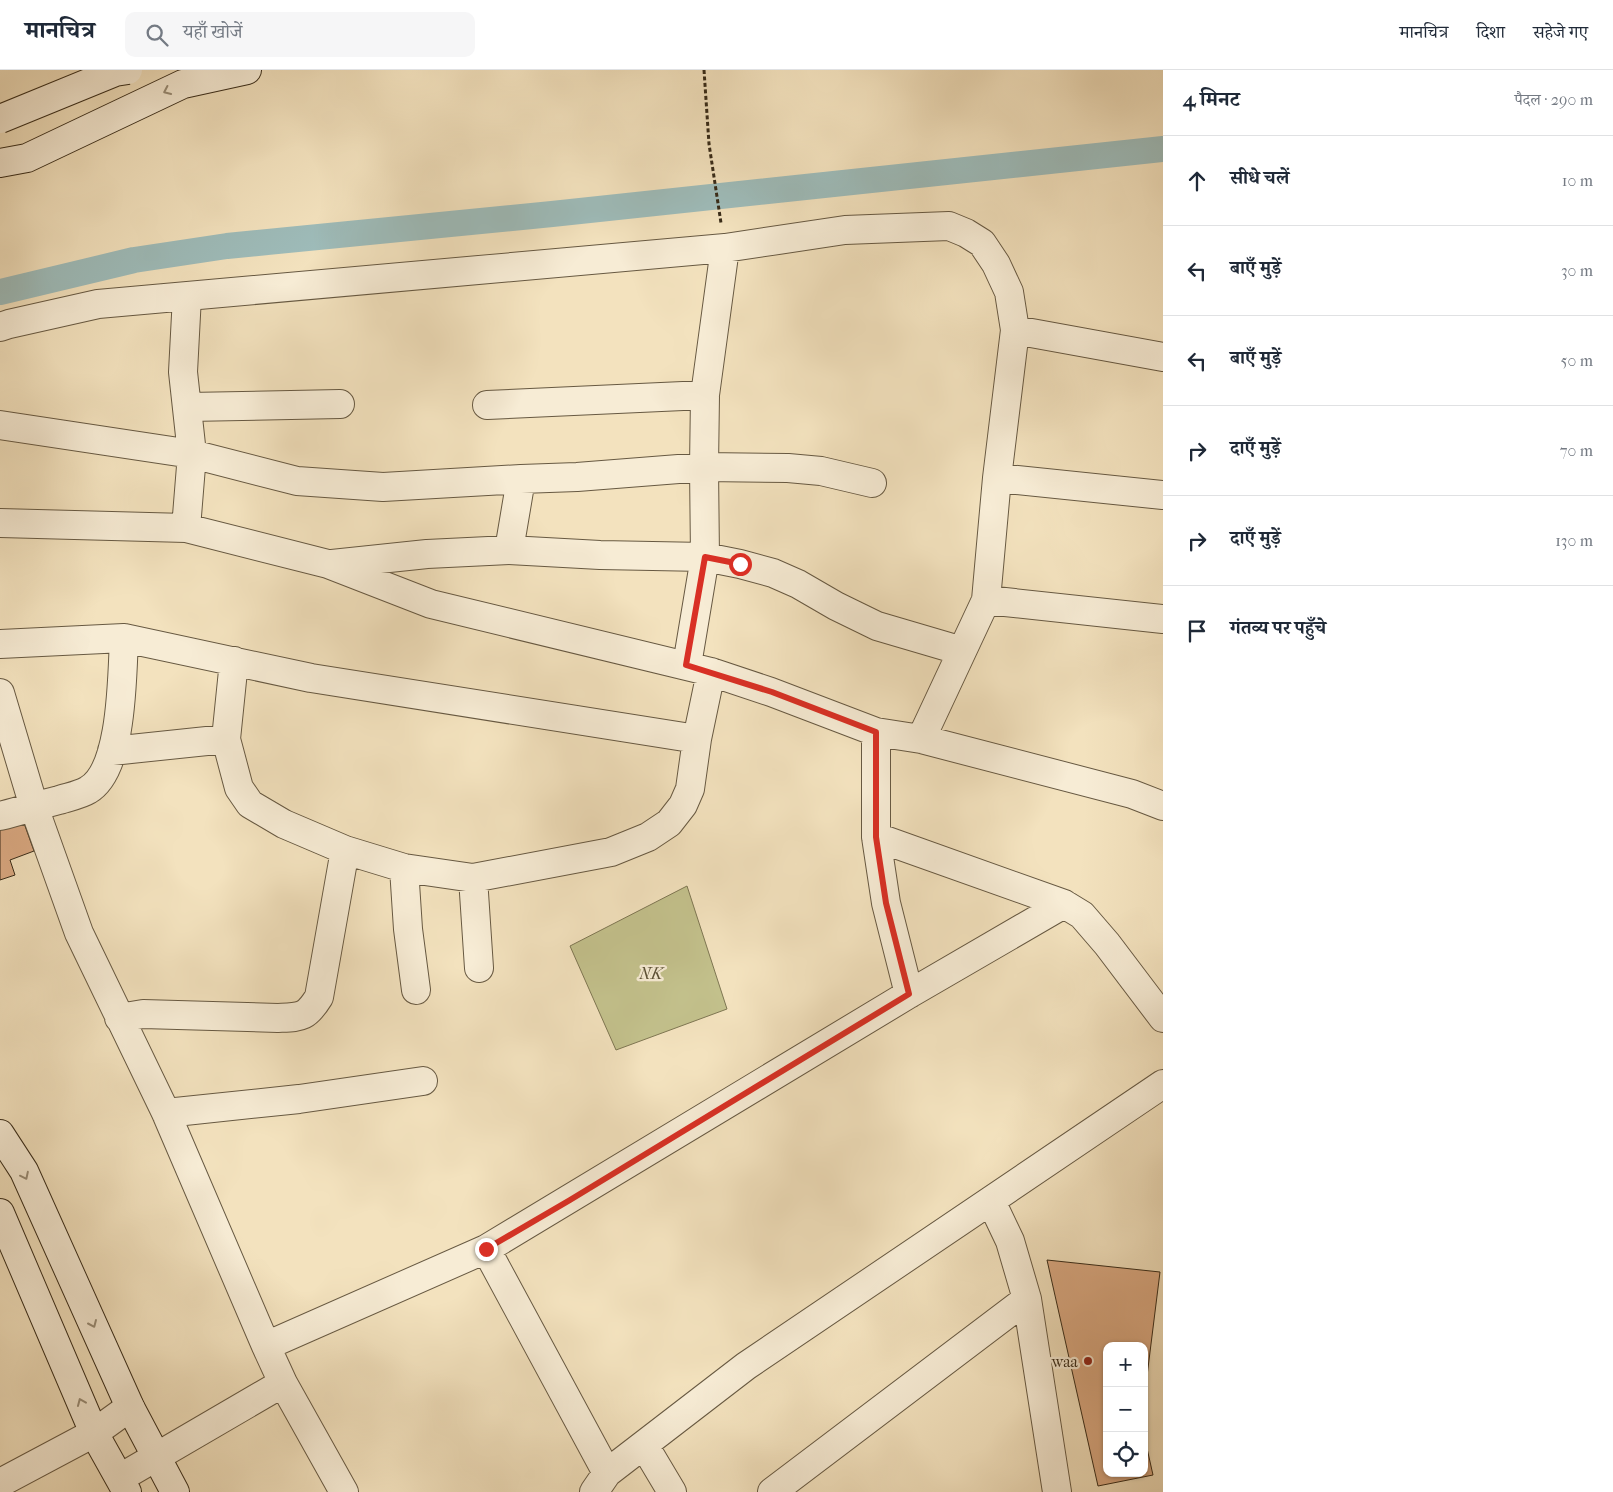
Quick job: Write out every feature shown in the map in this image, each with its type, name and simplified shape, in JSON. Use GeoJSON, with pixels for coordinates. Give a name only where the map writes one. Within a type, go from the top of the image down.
{"type":"FeatureCollection","features":[{"type":"Feature","properties":{"kind":"street"},"geometry":{"type":"LineString","coordinates":[[0,129],[2,125],[88,70]]}},
{"type":"Feature","properties":{"kind":"street"},"geometry":{"type":"LineString","coordinates":[[0,120],[115,72],[128,70]]}},
{"type":"Feature","properties":{"kind":"street"},"geometry":{"type":"LineString","coordinates":[[0,163],[27,158],[183,84],[247,70]]}},
{"type":"Feature","properties":{"kind":"street"},"geometry":{"type":"LineString","coordinates":[[0,327],[98,304],[724,238],[845,230],[949,226],[966,233],[982,243],[996,264],[1009,292],[1015,330],[997,478],[986,600],[921,739]]}},
{"type":"Feature","properties":{"kind":"street"},"geometry":{"type":"LineString","coordinates":[[234,661],[226,739],[238,788],[250,804],[284,824],[345,850],[404,868],[474,878],[611,852],[648,837],[669,823],[683,805],[690,789],[697,739],[705,557],[705,394],[724,238]]}},
{"type":"Feature","properties":{"kind":"street"},"geometry":{"type":"LineString","coordinates":[[186,528],[192,454],[184,372],[187,296]]}},
{"type":"Feature","properties":{"kind":"street"},"geometry":{"type":"LineString","coordinates":[[1015,330],[1163,357]]}},
{"type":"Feature","properties":{"kind":"street"},"geometry":{"type":"LineString","coordinates":[[487,405],[705,394]]}},
{"type":"Feature","properties":{"kind":"street"},"geometry":{"type":"LineString","coordinates":[[188,406],[340,404]]}},
{"type":"Feature","properties":{"kind":"street"},"geometry":{"type":"LineString","coordinates":[[0,425],[192,454],[297,481],[383,487],[521,479],[577,478],[704,467],[788,468],[821,472],[872,483]]}},
{"type":"Feature","properties":{"kind":"street"},"geometry":{"type":"LineString","coordinates":[[997,478],[1163,495]]}},
{"type":"Feature","properties":{"kind":"street"},"geometry":{"type":"LineString","coordinates":[[509,550],[521,479]]}},
{"type":"Feature","properties":{"kind":"street"},"geometry":{"type":"LineString","coordinates":[[0,523],[186,528],[328,564],[431,604],[699,669],[772,692],[876,732],[921,739],[1132,794],[1163,806]]}},
{"type":"Feature","properties":{"kind":"street"},"geometry":{"type":"LineString","coordinates":[[328,564],[427,554],[509,550],[600,556],[705,557],[773,573],[798,584],[836,606],[877,626],[962,651]]}},
{"type":"Feature","properties":{"kind":"street"},"geometry":{"type":"LineString","coordinates":[[986,600],[1163,619]]}},
{"type":"Feature","properties":{"kind":"street"},"geometry":{"type":"LineString","coordinates":[[0,644],[124,638],[312,678],[697,739]]}},
{"type":"Feature","properties":{"kind":"street"},"geometry":{"type":"LineString","coordinates":[[0,816],[89,790],[104,774],[112,751],[119,719],[124,638]]}},
{"type":"Feature","properties":{"kind":"street"},"geometry":{"type":"LineString","coordinates":[[0,693],[34,807],[79,933],[166,1113],[283,1383],[344,1492]]}},
{"type":"Feature","properties":{"kind":"street"},"geometry":{"type":"LineString","coordinates":[[876,732],[876,837],[886,903],[909,994]]}},
{"type":"Feature","properties":{"kind":"street"},"geometry":{"type":"LineString","coordinates":[[112,751],[226,739]]}},
{"type":"Feature","properties":{"kind":"street"},"geometry":{"type":"LineString","coordinates":[[876,837],[1064,904],[1082,915],[1107,944],[1163,1018]]}},
{"type":"Feature","properties":{"kind":"street"},"geometry":{"type":"LineString","coordinates":[[119,1018],[143,1014],[278,1018],[298,1017],[311,1010],[318,997],[345,850]]}},
{"type":"Feature","properties":{"kind":"street"},"geometry":{"type":"LineString","coordinates":[[404,868],[408,929],[416,990]]}},
{"type":"Feature","properties":{"kind":"street"},"geometry":{"type":"LineString","coordinates":[[474,878],[478,968]]}},
{"type":"Feature","properties":{"kind":"street"},"geometry":{"type":"LineString","coordinates":[[266,1346],[486,1249],[909,994],[1064,904]]}},
{"type":"Feature","properties":{"kind":"street"},"geometry":{"type":"LineString","coordinates":[[166,1113],[299,1099],[423,1081]]}},
{"type":"Feature","properties":{"kind":"street"},"geometry":{"type":"LineString","coordinates":[[486,1249],[601,1483],[644,1445],[746,1366],[1163,1084]]}},
{"type":"Feature","properties":{"kind":"street"},"geometry":{"type":"LineString","coordinates":[[0,1134],[24,1171],[130,1406],[175,1492]]}},
{"type":"Feature","properties":{"kind":"street"},"geometry":{"type":"LineString","coordinates":[[991,1201],[1010,1241],[1027,1299],[1057,1492]]}},
{"type":"Feature","properties":{"kind":"street"},"geometry":{"type":"LineString","coordinates":[[0,1213],[94,1433],[123,1485],[158,1457],[283,1383]]}},
{"type":"Feature","properties":{"kind":"street"},"geometry":{"type":"LineString","coordinates":[[772,1492],[1027,1299]]}},
{"type":"Feature","properties":{"kind":"street"},"geometry":{"type":"LineString","coordinates":[[0,1483],[94,1433],[130,1406]]}},
{"type":"Feature","properties":{"kind":"street"},"geometry":{"type":"LineString","coordinates":[[644,1445],[672,1492]]}},
{"type":"Feature","properties":{"kind":"path"},"geometry":{"type":"LineString","coordinates":[[704,70],[709,144],[724,238]]}},
{"type":"Feature","properties":{"kind":"green space","name":"NK"},"geometry":{"type":"Polygon","coordinates":[[[687,886],[727,1009],[616,1050],[570,946],[687,886]]]}},
{"type":"Feature","properties":{"kind":"building"},"geometry":{"type":"Polygon","coordinates":[[[20,812],[34,851],[10,860],[15,875],[0,880],[0,819],[20,812]]]}},
{"type":"Feature","properties":{"kind":"building","name":"waa"},"geometry":{"type":"Polygon","coordinates":[[[1047,1260],[1160,1272],[1148,1368],[1148,1342],[1103,1342],[1103,1477],[1143,1477],[1098,1486],[1047,1260]]]}},
{"type":"Feature","properties":{"kind":"building","name":"waa"},"geometry":{"type":"Polygon","coordinates":[[[1148,1453],[1153,1475],[1148,1476],[1148,1453]]]}},
{"type":"Feature","properties":{"kind":"waterway"},"geometry":{"type":"LineString","coordinates":[[0,292],[134,260],[227,246],[552,214],[1163,149]]}},
{"type":"Feature","properties":{"kind":"place","name":"waa"},"geometry":{"type":"Point","coordinates":[1088,1361]}},
{"type":"Feature","properties":{"kind":"route"},"geometry":{"type":"LineString","coordinates":[[486,1249],[909,994],[886,903],[876,837],[876,732],[772,692],[686,665],[705,557],[740,564]]}}]}
